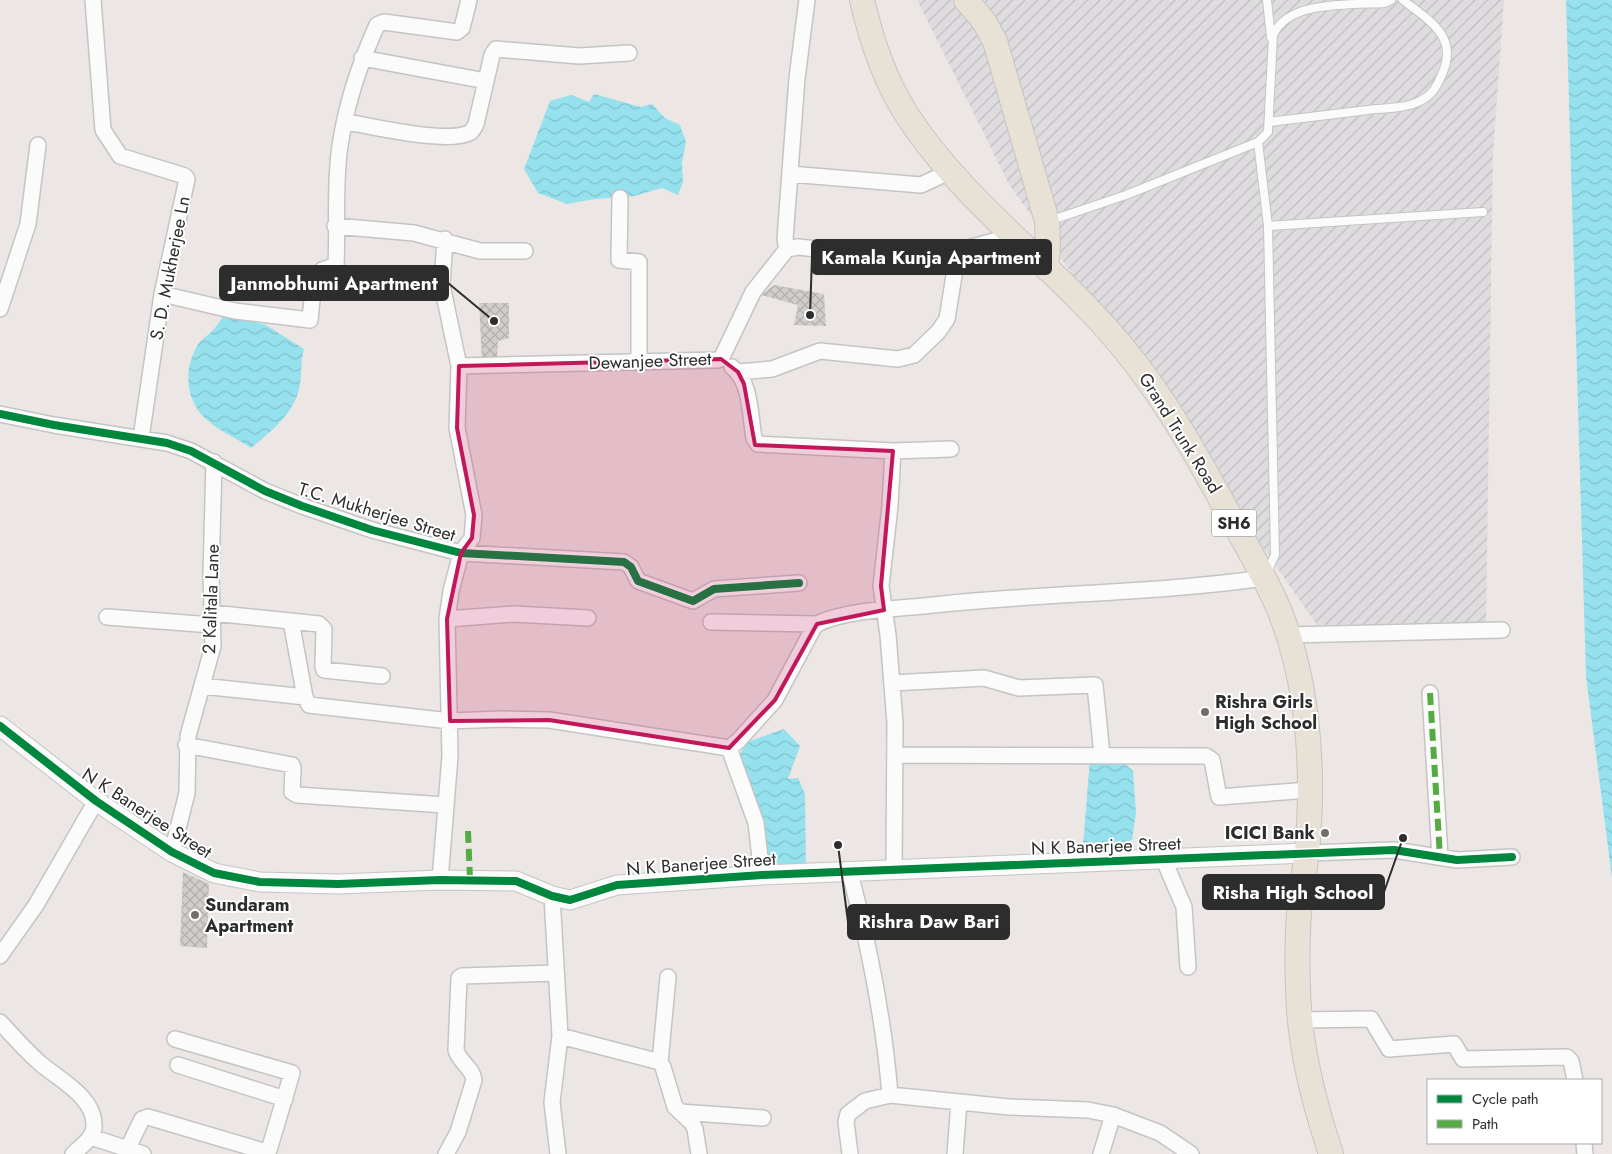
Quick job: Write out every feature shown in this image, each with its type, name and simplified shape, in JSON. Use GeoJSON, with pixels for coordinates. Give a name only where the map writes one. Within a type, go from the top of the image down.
{"type":"FeatureCollection","features":[{"type":"Feature","properties":{"kind":"main road","name":"Grand Trunk Road"},"geometry":{"type":"LineString","coordinates":[[862,0],[870,30],[892,88],[906,114],[951,171],[1098,318],[1160,396],[1212,483],[1264,578],[1288,635],[1306,719],[1309,790],[1307,853],[1300,906],[1299,1020],[1312,1090],[1331,1154]]}},
{"type":"Feature","properties":{"kind":"main road"},"geometry":{"type":"LineString","coordinates":[[966,0],[984,20],[995,41],[1047,221],[1048,246],[1046,268]]}},
{"type":"Feature","properties":{"kind":"street","name":"S. D. Mukherjee Ln"},"geometry":{"type":"LineString","coordinates":[[93,0],[103,130],[120,156],[184,176],[187,179],[162,294],[141,438]]}},
{"type":"Feature","properties":{"kind":"street"},"geometry":{"type":"LineString","coordinates":[[162,294],[235,311],[309,320],[314,280],[322,270],[336,265],[335,226],[340,146],[362,58],[379,23],[457,32],[462,28],[469,0]]}},
{"type":"Feature","properties":{"kind":"street"},"geometry":{"type":"LineString","coordinates":[[808,0],[797,78],[785,239],[787,249],[798,247],[912,258],[958,251],[1015,235]]}},
{"type":"Feature","properties":{"kind":"street"},"geometry":{"type":"LineString","coordinates":[[346,122],[418,134],[465,134],[473,130],[476,124],[492,52],[498,49],[579,56],[629,53]]}},
{"type":"Feature","properties":{"kind":"street"},"geometry":{"type":"LineString","coordinates":[[362,58],[486,81]]}},
{"type":"Feature","properties":{"kind":"street"},"geometry":{"type":"LineString","coordinates":[[0,309],[28,224],[38,145]]}},
{"type":"Feature","properties":{"kind":"street"},"geometry":{"type":"LineString","coordinates":[[790,174],[921,185],[951,171]]}},
{"type":"Feature","properties":{"kind":"street"},"geometry":{"type":"LineString","coordinates":[[620,198],[619,260],[639,262],[639,361]]}},
{"type":"Feature","properties":{"kind":"street"},"geometry":{"type":"LineString","coordinates":[[335,226],[402,231],[445,239],[480,251],[525,251]]}},
{"type":"Feature","properties":{"kind":"street"},"geometry":{"type":"LineString","coordinates":[[440,880],[450,756],[447,620],[451,591],[461,553],[472,538],[474,505],[456,422],[459,366],[442,286],[445,239]]}},
{"type":"Feature","properties":{"kind":"street","name":"Dewanjee Street"},"geometry":{"type":"LineString","coordinates":[[459,366],[713,361],[721,359],[753,292],[787,249]]}},
{"type":"Feature","properties":{"kind":"street"},"geometry":{"type":"LineString","coordinates":[[738,372],[772,369],[820,351],[898,359],[914,356],[938,332],[947,319],[958,251]]}},
{"type":"Feature","properties":{"kind":"street"},"geometry":{"type":"LineString","coordinates":[[721,359],[738,372],[746,389],[754,438],[758,444],[893,451],[951,449]]}},
{"type":"Feature","properties":{"kind":"street","name":"T.C. Mukherjee Street"},"geometry":{"type":"LineString","coordinates":[[0,414],[54,425],[141,438],[191,451],[265,491],[302,506],[372,530],[461,553],[624,562],[631,567],[638,581],[693,601],[714,589],[799,583]]}},
{"type":"Feature","properties":{"kind":"street"},"geometry":{"type":"LineString","coordinates":[[893,451],[890,506],[881,586],[892,683],[895,756],[894,869]]}},
{"type":"Feature","properties":{"kind":"street","name":"2 Kalitala Lane"},"geometry":{"type":"LineString","coordinates":[[172,852],[187,793],[186,745],[212,646],[211,574],[214,462]]}},
{"type":"Feature","properties":{"kind":"street"},"geometry":{"type":"LineString","coordinates":[[710,622],[817,624],[825,620],[884,610],[1024,597],[1203,587],[1264,578]]}},
{"type":"Feature","properties":{"kind":"street"},"geometry":{"type":"LineString","coordinates":[[447,620],[514,614],[588,618]]}},
{"type":"Feature","properties":{"kind":"street"},"geometry":{"type":"LineString","coordinates":[[106,617],[292,621],[319,624],[323,627],[324,670],[382,676]]}},
{"type":"Feature","properties":{"kind":"street"},"geometry":{"type":"LineString","coordinates":[[292,621],[305,697],[309,705],[312,706],[450,720],[549,720],[729,748],[738,741],[775,700],[817,624]]}},
{"type":"Feature","properties":{"kind":"street"},"geometry":{"type":"LineString","coordinates":[[1288,635],[1502,630]]}},
{"type":"Feature","properties":{"kind":"street"},"geometry":{"type":"LineString","coordinates":[[892,683],[984,678],[1019,688],[1095,685],[1102,755]]}},
{"type":"Feature","properties":{"kind":"street"},"geometry":{"type":"LineString","coordinates":[[202,686],[305,697]]}},
{"type":"Feature","properties":{"kind":"street"},"geometry":{"type":"LineString","coordinates":[[1430,692],[1440,857]]}},
{"type":"Feature","properties":{"kind":"street","name":"N K Banerjee Street"},"geometry":{"type":"LineString","coordinates":[[0,726],[96,802],[172,852],[214,874],[260,882],[338,884],[440,880],[516,881],[552,896],[570,900],[617,885],[762,875],[850,873],[894,869],[1307,853]]}},
{"type":"Feature","properties":{"kind":"street"},"geometry":{"type":"LineString","coordinates":[[186,745],[292,765],[294,768],[292,792],[296,795],[445,805]]}},
{"type":"Feature","properties":{"kind":"street"},"geometry":{"type":"LineString","coordinates":[[729,748],[752,807],[759,839],[762,875]]}},
{"type":"Feature","properties":{"kind":"street"},"geometry":{"type":"LineString","coordinates":[[895,756],[1210,756],[1218,795],[1221,798],[1309,790]]}},
{"type":"Feature","properties":{"kind":"street"},"geometry":{"type":"LineString","coordinates":[[0,956],[36,905],[96,802]]}},
{"type":"Feature","properties":{"kind":"street"},"geometry":{"type":"LineString","coordinates":[[1307,853],[1394,850],[1457,860],[1512,857]]}},
{"type":"Feature","properties":{"kind":"street"},"geometry":{"type":"LineString","coordinates":[[1163,858],[1184,907],[1188,967]]}},
{"type":"Feature","properties":{"kind":"street"},"geometry":{"type":"LineString","coordinates":[[850,873],[866,937],[883,1032],[890,1095]]}},
{"type":"Feature","properties":{"kind":"street"},"geometry":{"type":"LineString","coordinates":[[552,896],[560,1036],[552,1102],[558,1154]]}},
{"type":"Feature","properties":{"kind":"street"},"geometry":{"type":"LineString","coordinates":[[446,1154],[458,1132],[474,1080],[474,1075],[459,1058],[456,1050],[459,978],[462,976],[556,973]]}},
{"type":"Feature","properties":{"kind":"street"},"geometry":{"type":"LineString","coordinates":[[668,977],[660,1062],[674,1105],[692,1123],[697,1136],[699,1154]]}},
{"type":"Feature","properties":{"kind":"street"},"geometry":{"type":"LineString","coordinates":[[1299,1020],[1370,1019],[1388,1049],[1454,1044],[1463,1059],[1567,1057],[1571,1061],[1575,1079]]}},
{"type":"Feature","properties":{"kind":"street"},"geometry":{"type":"LineString","coordinates":[[0,1022],[40,1063],[83,1099],[93,1119],[91,1137],[73,1154]]}},
{"type":"Feature","properties":{"kind":"street"},"geometry":{"type":"LineString","coordinates":[[560,1036],[660,1062]]}},
{"type":"Feature","properties":{"kind":"street"},"geometry":{"type":"LineString","coordinates":[[128,1148],[142,1119],[148,1118],[267,1151],[292,1077],[290,1072],[175,1039]]}},
{"type":"Feature","properties":{"kind":"street"},"geometry":{"type":"LineString","coordinates":[[178,1065],[285,1099]]}},
{"type":"Feature","properties":{"kind":"street"},"geometry":{"type":"LineString","coordinates":[[850,1154],[846,1122],[848,1114],[865,1101],[890,1095],[959,1102],[1088,1110],[1113,1115],[1160,1133],[1191,1154]]}},
{"type":"Feature","properties":{"kind":"street"},"geometry":{"type":"LineString","coordinates":[[955,1154],[959,1102]]}},
{"type":"Feature","properties":{"kind":"street"},"geometry":{"type":"LineString","coordinates":[[680,1112],[763,1118]]}},
{"type":"Feature","properties":{"kind":"street"},"geometry":{"type":"LineString","coordinates":[[1101,1154],[1113,1115]]}},
{"type":"Feature","properties":{"kind":"street"},"geometry":{"type":"LineString","coordinates":[[91,1137],[143,1154]]}},
{"type":"Feature","properties":{"kind":"lane"},"geometry":{"type":"LineString","coordinates":[[1267,0],[1272,52]]}},
{"type":"Feature","properties":{"kind":"lane"},"geometry":{"type":"LineString","coordinates":[[1047,221],[1126,195],[1258,142],[1268,132],[1273,36],[1276,27],[1293,13],[1309,7],[1385,3],[1391,0]]}},
{"type":"Feature","properties":{"kind":"lane"},"geometry":{"type":"LineString","coordinates":[[1269,122],[1407,106],[1430,94],[1438,86],[1447,63],[1446,41],[1434,24],[1403,0]]}},
{"type":"Feature","properties":{"kind":"lane"},"geometry":{"type":"LineString","coordinates":[[1258,142],[1268,226],[1276,555],[1264,578]]}},
{"type":"Feature","properties":{"kind":"lane"},"geometry":{"type":"LineString","coordinates":[[1268,226],[1483,212]]}},
{"type":"Feature","properties":{"kind":"highlighted area"},"geometry":{"type":"Polygon","coordinates":[[[721,359],[738,372],[744,384],[755,445],[893,451],[881,586],[884,610],[817,624],[775,700],[729,748],[549,720],[450,721],[447,619],[461,553],[472,538],[474,515],[457,428],[459,366],[721,359]]]}},
{"type":"Feature","properties":{"kind":"shaded area"},"geometry":{"type":"Polygon","coordinates":[[[917,0],[1504,0],[1493,154],[1486,622],[1317,625],[1009,184],[917,0]]]}},
{"type":"Feature","properties":{"kind":"water"},"geometry":{"type":"Polygon","coordinates":[[[1566,0],[1612,0],[1612,878],[1586,676],[1566,0]]]}},
{"type":"Feature","properties":{"kind":"water"},"geometry":{"type":"Polygon","coordinates":[[[594,94],[641,107],[652,104],[665,118],[680,125],[686,142],[682,162],[683,182],[678,195],[662,188],[634,196],[595,199],[567,204],[538,193],[524,169],[550,101],[571,95],[589,102],[594,94]]]}},
{"type":"Feature","properties":{"kind":"water"},"geometry":{"type":"Polygon","coordinates":[[[225,314],[266,325],[304,349],[300,384],[294,403],[275,428],[251,448],[217,428],[205,418],[195,405],[189,387],[189,369],[194,351],[225,314]]]}},
{"type":"Feature","properties":{"kind":"water"},"geometry":{"type":"Polygon","coordinates":[[[784,729],[800,746],[788,779],[798,778],[805,794],[806,867],[773,871],[737,759],[747,742],[784,729]]]}},
{"type":"Feature","properties":{"kind":"water"},"geometry":{"type":"Polygon","coordinates":[[[1090,759],[1122,761],[1133,771],[1136,813],[1132,840],[1102,849],[1083,845],[1090,759]]]}},
{"type":"Feature","properties":{"kind":"building"},"geometry":{"type":"Polygon","coordinates":[[[774,285],[824,294],[826,326],[794,325],[798,305],[761,295],[774,285]]]}},
{"type":"Feature","properties":{"kind":"building"},"geometry":{"type":"Polygon","coordinates":[[[479,303],[509,303],[509,338],[498,341],[497,362],[482,362],[479,303]]]}},
{"type":"Feature","properties":{"kind":"building","name":"Sundaram Apartment"},"geometry":{"type":"Polygon","coordinates":[[[183,872],[209,884],[207,948],[180,946],[183,872]]]}},
{"type":"Feature","properties":{"kind":"marked path"},"geometry":{"type":"LineString","coordinates":[[1430,693],[1440,857]]}},
{"type":"Feature","properties":{"kind":"marked path"},"geometry":{"type":"LineString","coordinates":[[468,831],[470,880]]}},
{"type":"Feature","properties":{"kind":"cycle path"},"geometry":{"type":"LineString","coordinates":[[0,414],[54,425],[167,443],[191,451],[265,491],[302,506],[372,530],[461,553],[624,562],[631,567],[638,581],[693,601],[714,589],[799,583]]}},
{"type":"Feature","properties":{"kind":"cycle path"},"geometry":{"type":"LineString","coordinates":[[0,726],[96,801],[172,852],[214,873],[260,882],[338,884],[440,880],[516,881],[552,896],[570,900],[617,885],[762,875],[1394,850],[1457,860],[1512,857]]}},
{"type":"Feature","properties":{"kind":"place","name":"Kamala Kunja Apartment"},"geometry":{"type":"Point","coordinates":[810,315]}},
{"type":"Feature","properties":{"kind":"place","name":"Janmobhumi Apartment"},"geometry":{"type":"Point","coordinates":[494,321]}},
{"type":"Feature","properties":{"kind":"place","name":"Rishra Girls High School"},"geometry":{"type":"Point","coordinates":[1205,712]}},
{"type":"Feature","properties":{"kind":"place","name":"ICICI Bank"},"geometry":{"type":"Point","coordinates":[1325,833]}},
{"type":"Feature","properties":{"kind":"place","name":"Risha High School"},"geometry":{"type":"Point","coordinates":[1403,838]}},
{"type":"Feature","properties":{"kind":"place","name":"Rishra Daw Bari"},"geometry":{"type":"Point","coordinates":[838,845]}},
{"type":"Feature","properties":{"kind":"place","name":"Sundaram Apartment"},"geometry":{"type":"Point","coordinates":[195,915]}}]}
